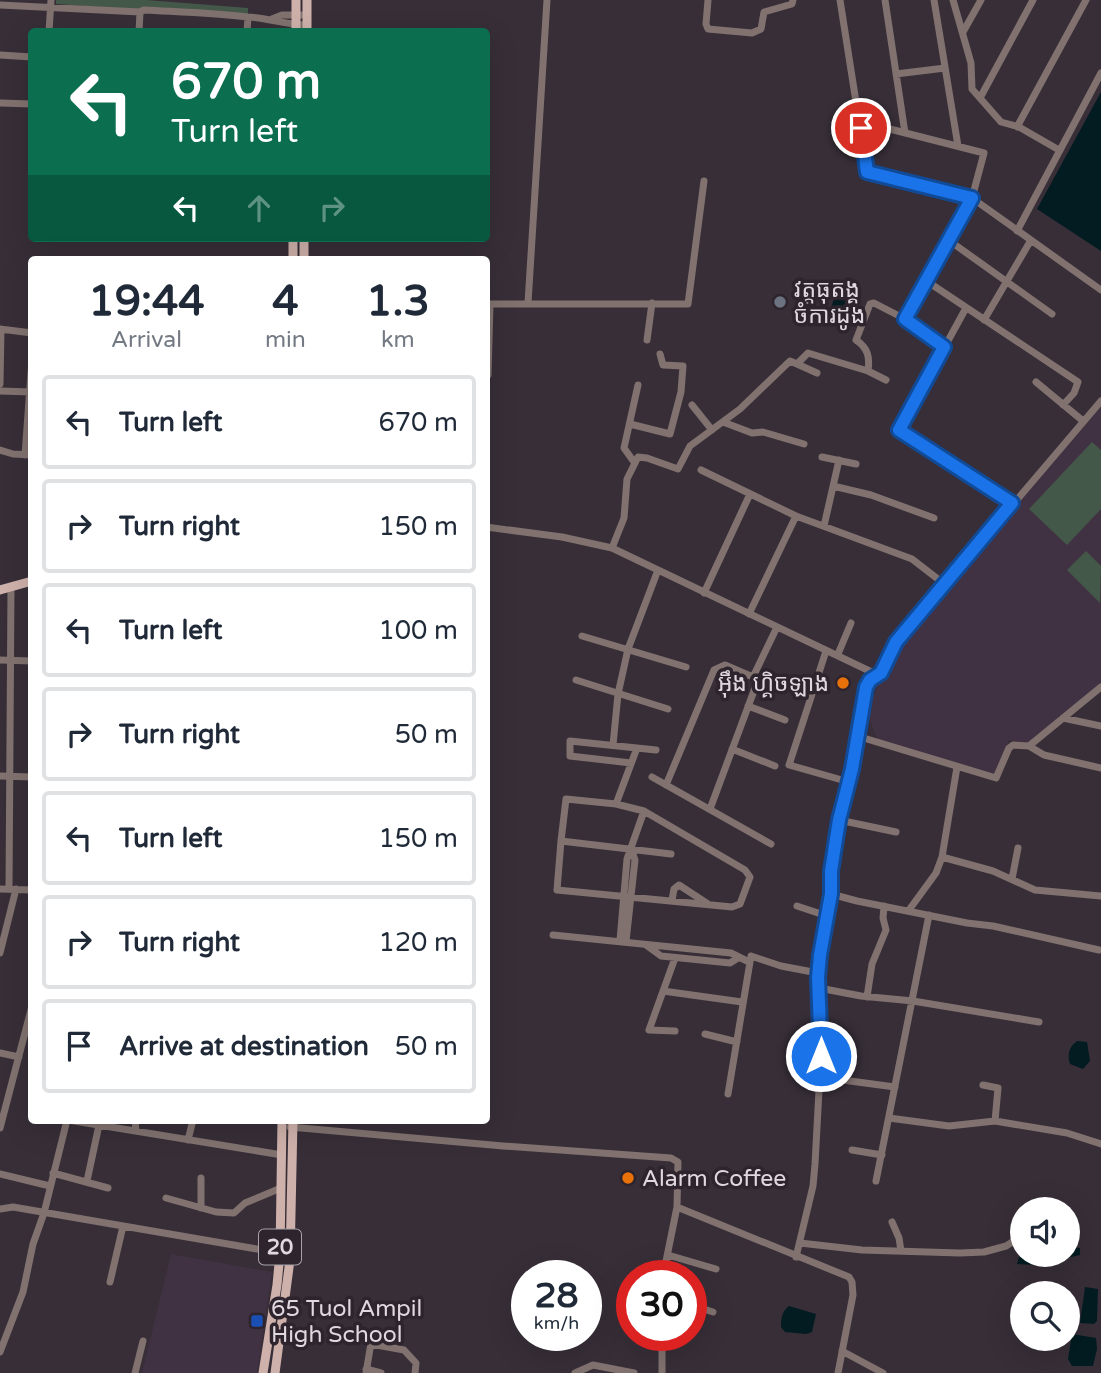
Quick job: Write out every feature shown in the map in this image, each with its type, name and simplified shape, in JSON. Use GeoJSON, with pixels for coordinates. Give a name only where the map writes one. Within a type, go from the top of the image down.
{"type":"FeatureCollection","features":[{"type":"Feature","properties":{"kind":"main road"},"geometry":{"type":"LineString","coordinates":[[296,0],[296,24]]}},
{"type":"Feature","properties":{"kind":"main road"},"geometry":{"type":"LineString","coordinates":[[307,0],[307,24]]}},
{"type":"Feature","properties":{"kind":"main road"},"geometry":{"type":"LineString","coordinates":[[0,590],[28,582]]}},
{"type":"Feature","properties":{"kind":"main road","name":"20"},"geometry":{"type":"LineString","coordinates":[[263,1373],[280,1253],[282,1124]]}},
{"type":"Feature","properties":{"kind":"main road","name":"20"},"geometry":{"type":"LineString","coordinates":[[275,1373],[290,1260],[293,1124]]}},
{"type":"Feature","properties":{"kind":"main road"},"geometry":{"type":"LineString","coordinates":[[269,1335],[280,1337]]}},
{"type":"Feature","properties":{"kind":"street"},"geometry":{"type":"LineString","coordinates":[[528,303],[547,0]]}},
{"type":"Feature","properties":{"kind":"street"},"geometry":{"type":"LineString","coordinates":[[708,0],[706,26],[714,30],[757,32],[761,29],[764,12],[762,0]]}},
{"type":"Feature","properties":{"kind":"street"},"geometry":{"type":"LineString","coordinates":[[764,12],[792,4],[793,0]]}},
{"type":"Feature","properties":{"kind":"street"},"geometry":{"type":"LineString","coordinates":[[840,0],[867,172],[972,198],[1101,290]]}},
{"type":"Feature","properties":{"kind":"street"},"geometry":{"type":"LineString","coordinates":[[885,0],[905,132]]}},
{"type":"Feature","properties":{"kind":"street"},"geometry":{"type":"LineString","coordinates":[[934,0],[958,146]]}},
{"type":"Feature","properties":{"kind":"street"},"geometry":{"type":"LineString","coordinates":[[954,0],[971,63],[972,89],[1001,122],[1017,127],[1059,150]]}},
{"type":"Feature","properties":{"kind":"street"},"geometry":{"type":"LineString","coordinates":[[963,32],[981,0]]}},
{"type":"Feature","properties":{"kind":"street"},"geometry":{"type":"LineString","coordinates":[[980,98],[1033,0]]}},
{"type":"Feature","properties":{"kind":"street"},"geometry":{"type":"LineString","coordinates":[[1017,127],[1086,0]]}},
{"type":"Feature","properties":{"kind":"street"},"geometry":{"type":"LineString","coordinates":[[0,5],[51,4],[271,19],[282,15],[296,24],[307,24]]}},
{"type":"Feature","properties":{"kind":"street"},"geometry":{"type":"LineString","coordinates":[[49,28],[51,4]]}},
{"type":"Feature","properties":{"kind":"street"},"geometry":{"type":"LineString","coordinates":[[139,28],[140,12]]}},
{"type":"Feature","properties":{"kind":"street"},"geometry":{"type":"LineString","coordinates":[[247,28],[248,17]]}},
{"type":"Feature","properties":{"kind":"street"},"geometry":{"type":"LineString","coordinates":[[0,55],[28,57]]}},
{"type":"Feature","properties":{"kind":"street"},"geometry":{"type":"LineString","coordinates":[[897,74],[945,68]]}},
{"type":"Feature","properties":{"kind":"street"},"geometry":{"type":"LineString","coordinates":[[1017,231],[1101,73]]}},
{"type":"Feature","properties":{"kind":"street"},"geometry":{"type":"LineString","coordinates":[[0,103],[28,104]]}},
{"type":"Feature","properties":{"kind":"street"},"geometry":{"type":"LineString","coordinates":[[861,128],[882,127],[984,153],[972,198],[905,319]]}},
{"type":"Feature","properties":{"kind":"street"},"geometry":{"type":"LineString","coordinates":[[490,304],[688,304],[704,181]]}},
{"type":"Feature","properties":{"kind":"street"},"geometry":{"type":"LineString","coordinates":[[947,239],[1052,314]]}},
{"type":"Feature","properties":{"kind":"street"},"geometry":{"type":"LineString","coordinates":[[984,320],[1031,240]]}},
{"type":"Feature","properties":{"kind":"street"},"geometry":{"type":"LineString","coordinates":[[925,280],[1078,382],[1074,393],[1063,405]]}},
{"type":"Feature","properties":{"kind":"street"},"geometry":{"type":"LineString","coordinates":[[647,340],[652,303]]}},
{"type":"Feature","properties":{"kind":"street"},"geometry":{"type":"LineString","coordinates":[[868,371],[867,353],[856,340],[867,307],[874,303],[905,319],[944,347]]}},
{"type":"Feature","properties":{"kind":"street"},"geometry":{"type":"LineString","coordinates":[[966,308],[899,430],[1012,503]]}},
{"type":"Feature","properties":{"kind":"street"},"geometry":{"type":"LineString","coordinates":[[0,384],[0,329],[28,332]]}},
{"type":"Feature","properties":{"kind":"street"},"geometry":{"type":"LineString","coordinates":[[797,364],[808,353],[868,371],[886,380]]}},
{"type":"Feature","properties":{"kind":"street"},"geometry":{"type":"LineString","coordinates":[[630,424],[670,434],[681,392],[683,366],[663,365],[660,354]]}},
{"type":"Feature","properties":{"kind":"street"},"geometry":{"type":"LineString","coordinates":[[612,548],[624,519],[627,479],[634,462],[641,456],[678,469],[690,446],[723,422],[790,361],[817,373]]}},
{"type":"Feature","properties":{"kind":"street"},"geometry":{"type":"LineString","coordinates":[[1036,382],[1083,421]]}},
{"type":"Feature","properties":{"kind":"street"},"geometry":{"type":"LineString","coordinates":[[634,462],[624,448],[638,385]]}},
{"type":"Feature","properties":{"kind":"street"},"geometry":{"type":"LineString","coordinates":[[0,391],[28,392]]}},
{"type":"Feature","properties":{"kind":"street"},"geometry":{"type":"LineString","coordinates":[[796,1257],[813,1186],[821,1035],[818,974],[839,820],[849,782],[866,687],[870,680],[880,676],[891,649],[943,583],[1101,401]]}},
{"type":"Feature","properties":{"kind":"street"},"geometry":{"type":"LineString","coordinates":[[692,405],[712,430]]}},
{"type":"Feature","properties":{"kind":"street"},"geometry":{"type":"LineString","coordinates":[[723,422],[751,433],[763,432],[804,444]]}},
{"type":"Feature","properties":{"kind":"street"},"geometry":{"type":"LineString","coordinates":[[0,450],[28,455]]}},
{"type":"Feature","properties":{"kind":"street"},"geometry":{"type":"LineString","coordinates":[[822,457],[856,464]]}},
{"type":"Feature","properties":{"kind":"street"},"geometry":{"type":"LineString","coordinates":[[824,526],[839,460]]}},
{"type":"Feature","properties":{"kind":"street"},"geometry":{"type":"LineString","coordinates":[[701,470],[796,516],[912,559],[943,583]]}},
{"type":"Feature","properties":{"kind":"street"},"geometry":{"type":"LineString","coordinates":[[833,486],[871,495],[934,518]]}},
{"type":"Feature","properties":{"kind":"street"},"geometry":{"type":"LineString","coordinates":[[704,593],[750,494]]}},
{"type":"Feature","properties":{"kind":"street"},"geometry":{"type":"LineString","coordinates":[[749,614],[796,516]]}},
{"type":"Feature","properties":{"kind":"street"},"geometry":{"type":"LineString","coordinates":[[490,528],[562,537],[612,548],[880,676]]}},
{"type":"Feature","properties":{"kind":"street"},"geometry":{"type":"LineString","coordinates":[[613,745],[618,694],[628,649],[658,570]]}},
{"type":"Feature","properties":{"kind":"street"},"geometry":{"type":"LineString","coordinates":[[0,953],[12,889],[11,587]]}},
{"type":"Feature","properties":{"kind":"street"},"geometry":{"type":"LineString","coordinates":[[838,654],[851,623]]}},
{"type":"Feature","properties":{"kind":"street"},"geometry":{"type":"LineString","coordinates":[[753,677],[777,627]]}},
{"type":"Feature","properties":{"kind":"street"},"geometry":{"type":"LineString","coordinates":[[582,636],[686,667]]}},
{"type":"Feature","properties":{"kind":"street"},"geometry":{"type":"LineString","coordinates":[[826,651],[789,765],[849,782]]}},
{"type":"Feature","properties":{"kind":"street"},"geometry":{"type":"LineString","coordinates":[[0,660],[28,661]]}},
{"type":"Feature","properties":{"kind":"street"},"geometry":{"type":"LineString","coordinates":[[667,785],[714,670],[725,665],[753,677],[758,680],[710,809]]}},
{"type":"Feature","properties":{"kind":"street"},"geometry":{"type":"LineString","coordinates":[[576,680],[668,709]]}},
{"type":"Feature","properties":{"kind":"street"},"geometry":{"type":"LineString","coordinates":[[1029,746],[1100,689]]}},
{"type":"Feature","properties":{"kind":"street"},"geometry":{"type":"LineString","coordinates":[[748,706],[785,720]]}},
{"type":"Feature","properties":{"kind":"street"},"geometry":{"type":"LineString","coordinates":[[1063,718],[1101,726]]}},
{"type":"Feature","properties":{"kind":"street"},"geometry":{"type":"LineString","coordinates":[[857,736],[996,778],[1009,748],[1013,745],[1029,746],[1044,755],[1101,768]]}},
{"type":"Feature","properties":{"kind":"street"},"geometry":{"type":"LineString","coordinates":[[631,763],[569,756],[570,741],[656,750]]}},
{"type":"Feature","properties":{"kind":"street"},"geometry":{"type":"LineString","coordinates":[[616,804],[637,748]]}},
{"type":"Feature","properties":{"kind":"street"},"geometry":{"type":"LineString","coordinates":[[732,749],[775,766]]}},
{"type":"Feature","properties":{"kind":"street"},"geometry":{"type":"LineString","coordinates":[[909,910],[936,873],[942,857],[957,767]]}},
{"type":"Feature","properties":{"kind":"street"},"geometry":{"type":"LineString","coordinates":[[0,776],[28,777]]}},
{"type":"Feature","properties":{"kind":"street"},"geometry":{"type":"LineString","coordinates":[[652,777],[771,844]]}},
{"type":"Feature","properties":{"kind":"street"},"geometry":{"type":"LineString","coordinates":[[566,799],[616,804],[644,811],[750,874],[739,905],[735,907],[557,890],[566,799]]}},
{"type":"Feature","properties":{"kind":"street"},"geometry":{"type":"LineString","coordinates":[[623,941],[627,859],[644,811]]}},
{"type":"Feature","properties":{"kind":"street"},"geometry":{"type":"LineString","coordinates":[[839,820],[896,832]]}},
{"type":"Feature","properties":{"kind":"street"},"geometry":{"type":"LineString","coordinates":[[561,842],[671,853]]}},
{"type":"Feature","properties":{"kind":"street"},"geometry":{"type":"LineString","coordinates":[[1012,879],[1018,848]]}},
{"type":"Feature","properties":{"kind":"street"},"geometry":{"type":"LineString","coordinates":[[942,857],[993,871],[1035,890],[1101,896]]}},
{"type":"Feature","properties":{"kind":"street"},"geometry":{"type":"LineString","coordinates":[[672,900],[674,889],[679,885],[709,904]]}},
{"type":"Feature","properties":{"kind":"street"},"geometry":{"type":"LineString","coordinates":[[0,889],[28,890]]}},
{"type":"Feature","properties":{"kind":"street"},"geometry":{"type":"LineString","coordinates":[[831,894],[1099,950]]}},
{"type":"Feature","properties":{"kind":"street"},"geometry":{"type":"LineString","coordinates":[[797,906],[827,916]]}},
{"type":"Feature","properties":{"kind":"street"},"geometry":{"type":"LineString","coordinates":[[867,997],[872,964],[886,930],[884,906]]}},
{"type":"Feature","properties":{"kind":"street"},"geometry":{"type":"LineString","coordinates":[[876,1181],[929,915]]}},
{"type":"Feature","properties":{"kind":"street"},"geometry":{"type":"LineString","coordinates":[[553,935],[731,953],[749,962]]}},
{"type":"Feature","properties":{"kind":"street"},"geometry":{"type":"LineString","coordinates":[[643,944],[661,956],[730,963],[738,958]]}},
{"type":"Feature","properties":{"kind":"street"},"geometry":{"type":"LineString","coordinates":[[728,1094],[751,956],[818,974]]}},
{"type":"Feature","properties":{"kind":"street"},"geometry":{"type":"LineString","coordinates":[[675,958],[649,1030],[676,1031]]}},
{"type":"Feature","properties":{"kind":"street"},"geometry":{"type":"LineString","coordinates":[[819,988],[1039,1022]]}},
{"type":"Feature","properties":{"kind":"street"},"geometry":{"type":"LineString","coordinates":[[663,991],[742,1002]]}},
{"type":"Feature","properties":{"kind":"street"},"geometry":{"type":"LineString","coordinates":[[0,1128],[28,1022]]}},
{"type":"Feature","properties":{"kind":"street"},"geometry":{"type":"LineString","coordinates":[[705,1034],[737,1042]]}},
{"type":"Feature","properties":{"kind":"street"},"geometry":{"type":"LineString","coordinates":[[0,1053],[19,1057]]}},
{"type":"Feature","properties":{"kind":"street"},"geometry":{"type":"LineString","coordinates":[[820,1077],[895,1087]]}},
{"type":"Feature","properties":{"kind":"street"},"geometry":{"type":"LineString","coordinates":[[983,1086],[998,1088],[995,1121]]}},
{"type":"Feature","properties":{"kind":"street"},"geometry":{"type":"LineString","coordinates":[[889,1118],[949,1126],[995,1121],[1068,1133],[1101,1144]]}},
{"type":"Feature","properties":{"kind":"street"},"geometry":{"type":"LineString","coordinates":[[0,1350],[19,1307],[66,1124]]}},
{"type":"Feature","properties":{"kind":"street"},"geometry":{"type":"LineString","coordinates":[[93,1124],[282,1155]]}},
{"type":"Feature","properties":{"kind":"street"},"geometry":{"type":"LineString","coordinates":[[135,1124],[136,1131]]}},
{"type":"Feature","properties":{"kind":"street"},"geometry":{"type":"LineString","coordinates":[[188,1140],[191,1124]]}},
{"type":"Feature","properties":{"kind":"street"},"geometry":{"type":"LineString","coordinates":[[293,1124],[503,1146],[671,1158],[678,1162],[677,1207],[667,1260]]}},
{"type":"Feature","properties":{"kind":"street"},"geometry":{"type":"LineString","coordinates":[[87,1181],[99,1125]]}},
{"type":"Feature","properties":{"kind":"street"},"geometry":{"type":"LineString","coordinates":[[852,1150],[882,1155]]}},
{"type":"Feature","properties":{"kind":"street"},"geometry":{"type":"LineString","coordinates":[[53,1173],[108,1188]]}},
{"type":"Feature","properties":{"kind":"street"},"geometry":{"type":"LineString","coordinates":[[0,1174],[50,1186]]}},
{"type":"Feature","properties":{"kind":"street"},"geometry":{"type":"LineString","coordinates":[[201,1178],[201,1208]]}},
{"type":"Feature","properties":{"kind":"street"},"geometry":{"type":"LineString","coordinates":[[166,1198],[226,1214],[234,1213],[245,1203],[281,1188]]}},
{"type":"Feature","properties":{"kind":"street"},"geometry":{"type":"LineString","coordinates":[[1,1212],[13,1206],[280,1253]]}},
{"type":"Feature","properties":{"kind":"street"},"geometry":{"type":"LineString","coordinates":[[677,1207],[849,1278],[853,1295],[838,1373]]}},
{"type":"Feature","properties":{"kind":"street"},"geometry":{"type":"LineString","coordinates":[[892,1222],[901,1251]]}},
{"type":"Feature","properties":{"kind":"street"},"geometry":{"type":"LineString","coordinates":[[110,1282],[123,1226]]}},
{"type":"Feature","properties":{"kind":"street"},"geometry":{"type":"LineString","coordinates":[[800,1243],[862,1250],[984,1252],[1010,1244]]}},
{"type":"Feature","properties":{"kind":"street"},"geometry":{"type":"LineString","coordinates":[[668,1255],[716,1269]]}},
{"type":"Feature","properties":{"kind":"street"},"geometry":{"type":"LineString","coordinates":[[707,1310],[713,1312]]}},
{"type":"Feature","properties":{"kind":"street"},"geometry":{"type":"LineString","coordinates":[[381,1373],[366,1371],[371,1340],[404,1350],[416,1363],[415,1373]]}},
{"type":"Feature","properties":{"kind":"street"},"geometry":{"type":"LineString","coordinates":[[135,1373],[143,1341]]}},
{"type":"Feature","properties":{"kind":"street"},"geometry":{"type":"LineString","coordinates":[[662,1351],[662,1373]]}},
{"type":"Feature","properties":{"kind":"street"},"geometry":{"type":"LineString","coordinates":[[842,1351],[883,1373]]}},
{"type":"Feature","properties":{"kind":"street"},"geometry":{"type":"LineString","coordinates":[[575,1373],[593,1365],[634,1373]]}},
{"type":"Feature","properties":{"kind":"shaded area"},"geometry":{"type":"Polygon","coordinates":[[[1101,407],[1101,683],[1027,744],[1009,740],[994,776],[878,741],[868,715],[894,649],[1101,407]]]}},
{"type":"Feature","properties":{"kind":"shaded area"},"geometry":{"type":"Polygon","coordinates":[[[171,1254],[272,1272],[257,1373],[142,1373],[171,1254]]]}},
{"type":"Feature","properties":{"kind":"green space"},"geometry":{"type":"Polygon","coordinates":[[[56,0],[147,0],[248,8],[248,17],[56,4],[56,0]]]}},
{"type":"Feature","properties":{"kind":"green space"},"geometry":{"type":"Polygon","coordinates":[[[1092,442],[1101,450],[1101,509],[1067,545],[1029,509],[1092,442]]]}},
{"type":"Feature","properties":{"kind":"green space"},"geometry":{"type":"Polygon","coordinates":[[[1086,551],[1101,566],[1100,603],[1067,570],[1086,551]]]}},
{"type":"Feature","properties":{"kind":"water"},"geometry":{"type":"Polygon","coordinates":[[[1101,92],[1101,251],[1037,209],[1101,92]]]}},
{"type":"Feature","properties":{"kind":"water"},"geometry":{"type":"Polygon","coordinates":[[[836,291],[855,297],[848,318],[830,312],[836,291]]]}},
{"type":"Feature","properties":{"kind":"water"},"geometry":{"type":"Polygon","coordinates":[[[1077,1041],[1087,1042],[1090,1061],[1083,1069],[1070,1064],[1069,1061],[1070,1049],[1077,1041]]]}},
{"type":"Feature","properties":{"kind":"water"},"geometry":{"type":"Polygon","coordinates":[[[1085,1287],[1098,1289],[1097,1321],[1094,1324],[1080,1323],[1085,1287]]]}},
{"type":"Feature","properties":{"kind":"water"},"geometry":{"type":"Polygon","coordinates":[[[789,1306],[816,1314],[812,1332],[785,1332],[781,1327],[782,1318],[789,1306]]]}},
{"type":"Feature","properties":{"kind":"water"},"geometry":{"type":"Polygon","coordinates":[[[1080,1335],[1096,1338],[1097,1349],[1093,1366],[1072,1366],[1068,1359],[1069,1351],[1080,1351],[1080,1335]]]}},
{"type":"Feature","properties":{"kind":"place","name":"វត្តធុតង្គ ចំការដូង"},"geometry":{"type":"Point","coordinates":[780,302]}},
{"type":"Feature","properties":{"kind":"place","name":"អ៊ឹង ហ្គិចឡាង"},"geometry":{"type":"Point","coordinates":[843,683]}},
{"type":"Feature","properties":{"kind":"place","name":"Alarm Coffee"},"geometry":{"type":"Point","coordinates":[628,1178]}},
{"type":"Feature","properties":{"kind":"place","name":"65 Tuol Ampil High School"},"geometry":{"type":"Point","coordinates":[257,1321]}},
{"type":"Feature","properties":{"kind":"route"},"geometry":{"type":"LineString","coordinates":[[821,1056],[818,977],[820,955],[831,894],[831,871],[839,820],[852,769],[866,687],[870,680],[880,676],[896,642],[1012,503],[899,430],[944,347],[905,319],[972,198],[867,172],[861,128]]}}]}
